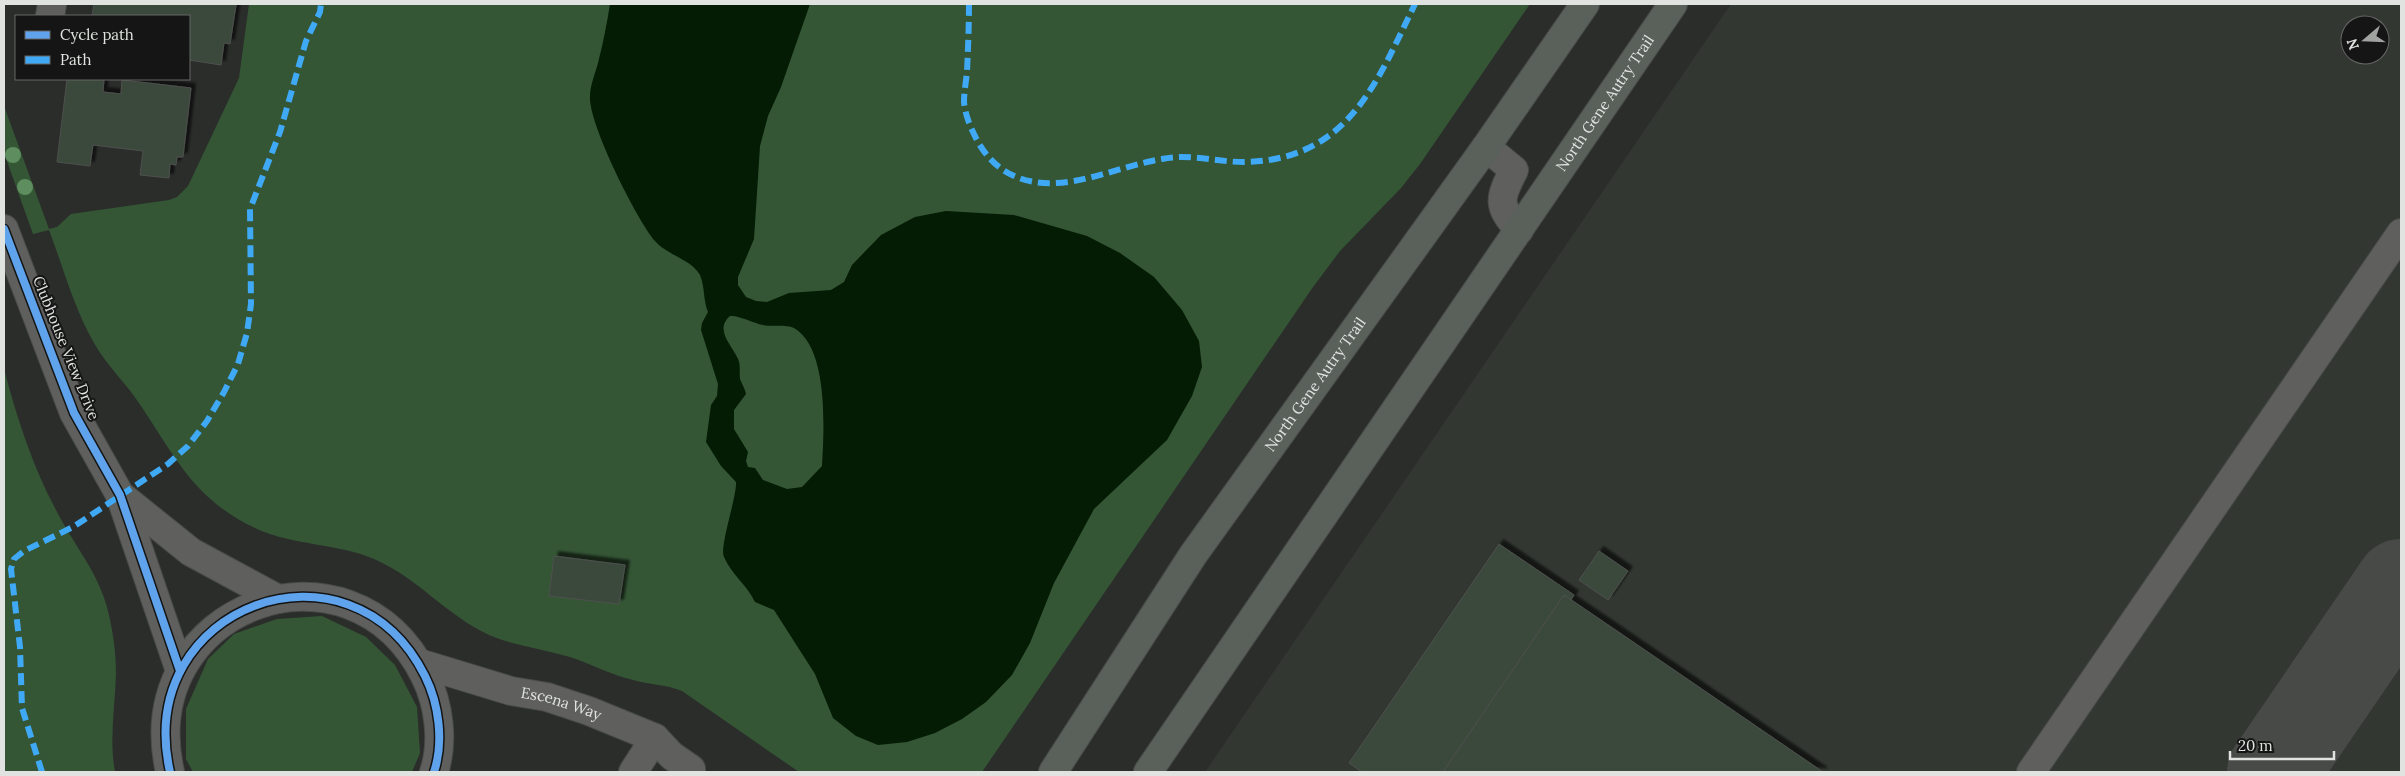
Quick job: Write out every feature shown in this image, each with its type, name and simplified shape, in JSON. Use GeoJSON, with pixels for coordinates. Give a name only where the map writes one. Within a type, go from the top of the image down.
{"type":"FeatureCollection","features":[{"type":"Feature","properties":{"kind":"main road","name":"North Gene Autry Trail"},"geometry":{"type":"LineString","coordinates":[[1053,772],[1193,555],[1486,146],[1585,4]]}},
{"type":"Feature","properties":{"kind":"main road","name":"North Gene Autry Trail"},"geometry":{"type":"LineString","coordinates":[[1148,772],[1673,4]]}},
{"type":"Feature","properties":{"kind":"street"},"geometry":{"type":"LineString","coordinates":[[1486,146],[1514,170],[1503,192],[1504,212],[1519,230]]}},
{"type":"Feature","properties":{"kind":"street","name":"Clubhouse View Drive"},"geometry":{"type":"LineString","coordinates":[[4,229],[74,413],[120,495],[180,671]]}},
{"type":"Feature","properties":{"kind":"street"},"geometry":{"type":"LineString","coordinates":[[2031,772],[2401,233]]}},
{"type":"Feature","properties":{"kind":"street","name":"Clubhouse View Drive"},"geometry":{"type":"LineString","coordinates":[[120,495],[191,552],[278,599]]}},
{"type":"Feature","properties":{"kind":"street"},"geometry":{"type":"LineString","coordinates":[[170,772],[165,739],[167,711],[180,671],[191,653],[220,623],[245,609],[278,599],[299,597],[320,598],[360,610],[390,630],[403,642],[419,663],[431,688],[437,714],[439,741],[434,772]]}},
{"type":"Feature","properties":{"kind":"street","name":"Escena Way"},"geometry":{"type":"LineString","coordinates":[[419,663],[511,691],[547,696],[655,738],[672,756],[691,769]]}},
{"type":"Feature","properties":{"kind":"street"},"geometry":{"type":"LineString","coordinates":[[633,772],[655,738]]}},
{"type":"Feature","properties":{"kind":"shaded area"},"geometry":{"type":"Polygon","coordinates":[[[249,4],[1530,4],[1420,164],[1401,188],[1340,251],[1313,287],[982,772],[799,772],[682,691],[639,682],[570,657],[499,639],[474,627],[404,576],[374,559],[345,550],[286,539],[257,529],[236,518],[218,505],[189,477],[177,461],[135,398],[94,343],[75,302],[49,230],[33,234],[4,153],[4,106],[49,229],[57,227],[71,214],[169,200],[177,197],[188,186],[239,78],[249,4]]]}},
{"type":"Feature","properties":{"kind":"shaded area"},"geometry":{"type":"Polygon","coordinates":[[[610,4],[810,4],[781,87],[768,116],[760,146],[754,239],[738,277],[738,285],[746,297],[756,301],[767,302],[789,293],[831,290],[844,282],[852,265],[881,235],[915,217],[946,211],[1014,215],[1087,236],[1120,253],[1154,277],[1182,310],[1199,341],[1202,367],[1192,396],[1167,440],[1094,509],[1054,583],[1030,643],[1012,675],[986,702],[962,719],[935,733],[907,742],[878,745],[856,736],[833,718],[815,674],[774,610],[755,602],[724,557],[724,543],[736,482],[721,466],[706,442],[711,405],[717,396],[718,384],[701,330],[702,323],[708,312],[702,280],[691,265],[660,246],[647,230],[615,171],[591,109],[591,88],[602,48],[610,4]],[[730,316],[726,321],[724,332],[738,359],[740,379],[746,394],[734,410],[734,429],[748,452],[746,461],[748,467],[755,468],[763,480],[787,489],[802,487],[822,466],[822,391],[819,371],[813,353],[805,338],[794,328],[763,325],[730,316]]]}},
{"type":"Feature","properties":{"kind":"shaded area"},"geometry":{"type":"Polygon","coordinates":[[[1731,4],[2401,4],[2401,772],[1205,772],[1731,4]]]}},
{"type":"Feature","properties":{"kind":"shaded area"},"geometry":{"type":"Polygon","coordinates":[[[4,369],[32,459],[63,523],[92,571],[108,611],[116,666],[112,735],[115,772],[4,772],[4,369]]]}},
{"type":"Feature","properties":{"kind":"shaded area"},"geometry":{"type":"Polygon","coordinates":[[[322,616],[366,637],[395,665],[417,707],[420,753],[412,772],[193,772],[186,759],[186,709],[208,659],[234,634],[277,619],[322,616]]]}},
{"type":"Feature","properties":{"kind":"building"},"geometry":{"type":"Polygon","coordinates":[[[94,4],[236,5],[230,44],[224,43],[221,65],[190,60],[190,15],[92,15],[94,4]]]}},
{"type":"Feature","properties":{"kind":"building"},"geometry":{"type":"Polygon","coordinates":[[[67,80],[104,80],[103,92],[121,94],[122,80],[191,88],[183,157],[177,157],[176,165],[170,164],[169,178],[140,175],[143,151],[93,145],[90,166],[57,162],[67,80]]]}},
{"type":"Feature","properties":{"kind":"building"},"geometry":{"type":"Polygon","coordinates":[[[1499,544],[1574,595],[1571,600],[1564,595],[1443,772],[1362,772],[1349,763],[1499,544]]]}},
{"type":"Feature","properties":{"kind":"building"},"geometry":{"type":"Polygon","coordinates":[[[1599,551],[1628,571],[1608,600],[1579,580],[1599,551]]]}},
{"type":"Feature","properties":{"kind":"building"},"geometry":{"type":"Polygon","coordinates":[[[554,556],[625,565],[619,604],[549,596],[554,556]]]}},
{"type":"Feature","properties":{"kind":"building"},"geometry":{"type":"Polygon","coordinates":[[[1564,595],[1617,631],[1823,772],[1443,772],[1564,595]]]}},
{"type":"Feature","properties":{"kind":"taxiway"},"geometry":{"type":"LineString","coordinates":[[2273,772],[2401,585]]}},
{"type":"Feature","properties":{"kind":"marked path"},"geometry":{"type":"LineString","coordinates":[[42,772],[22,708],[20,647],[11,569],[14,559],[24,551],[73,527],[168,464],[188,446],[207,421],[224,392],[238,364],[247,333],[251,304],[250,209],[280,132],[306,41],[320,12],[321,4]]}},
{"type":"Feature","properties":{"kind":"marked path"},"geometry":{"type":"LineString","coordinates":[[969,4],[964,102],[974,134],[991,160],[1002,169],[1028,181],[1042,183],[1085,179],[1173,157],[1248,162],[1283,157],[1311,147],[1335,131],[1355,111],[1387,61],[1415,4]]}},
{"type":"Feature","properties":{"kind":"cycle path"},"geometry":{"type":"LineString","coordinates":[[4,229],[74,413],[120,495],[180,671]]}},
{"type":"Feature","properties":{"kind":"cycle path"},"geometry":{"type":"LineString","coordinates":[[170,772],[167,714],[183,666],[214,629],[256,606],[302,597],[349,605],[391,630],[425,676],[434,699],[439,736],[439,748],[434,772]]}}]}
